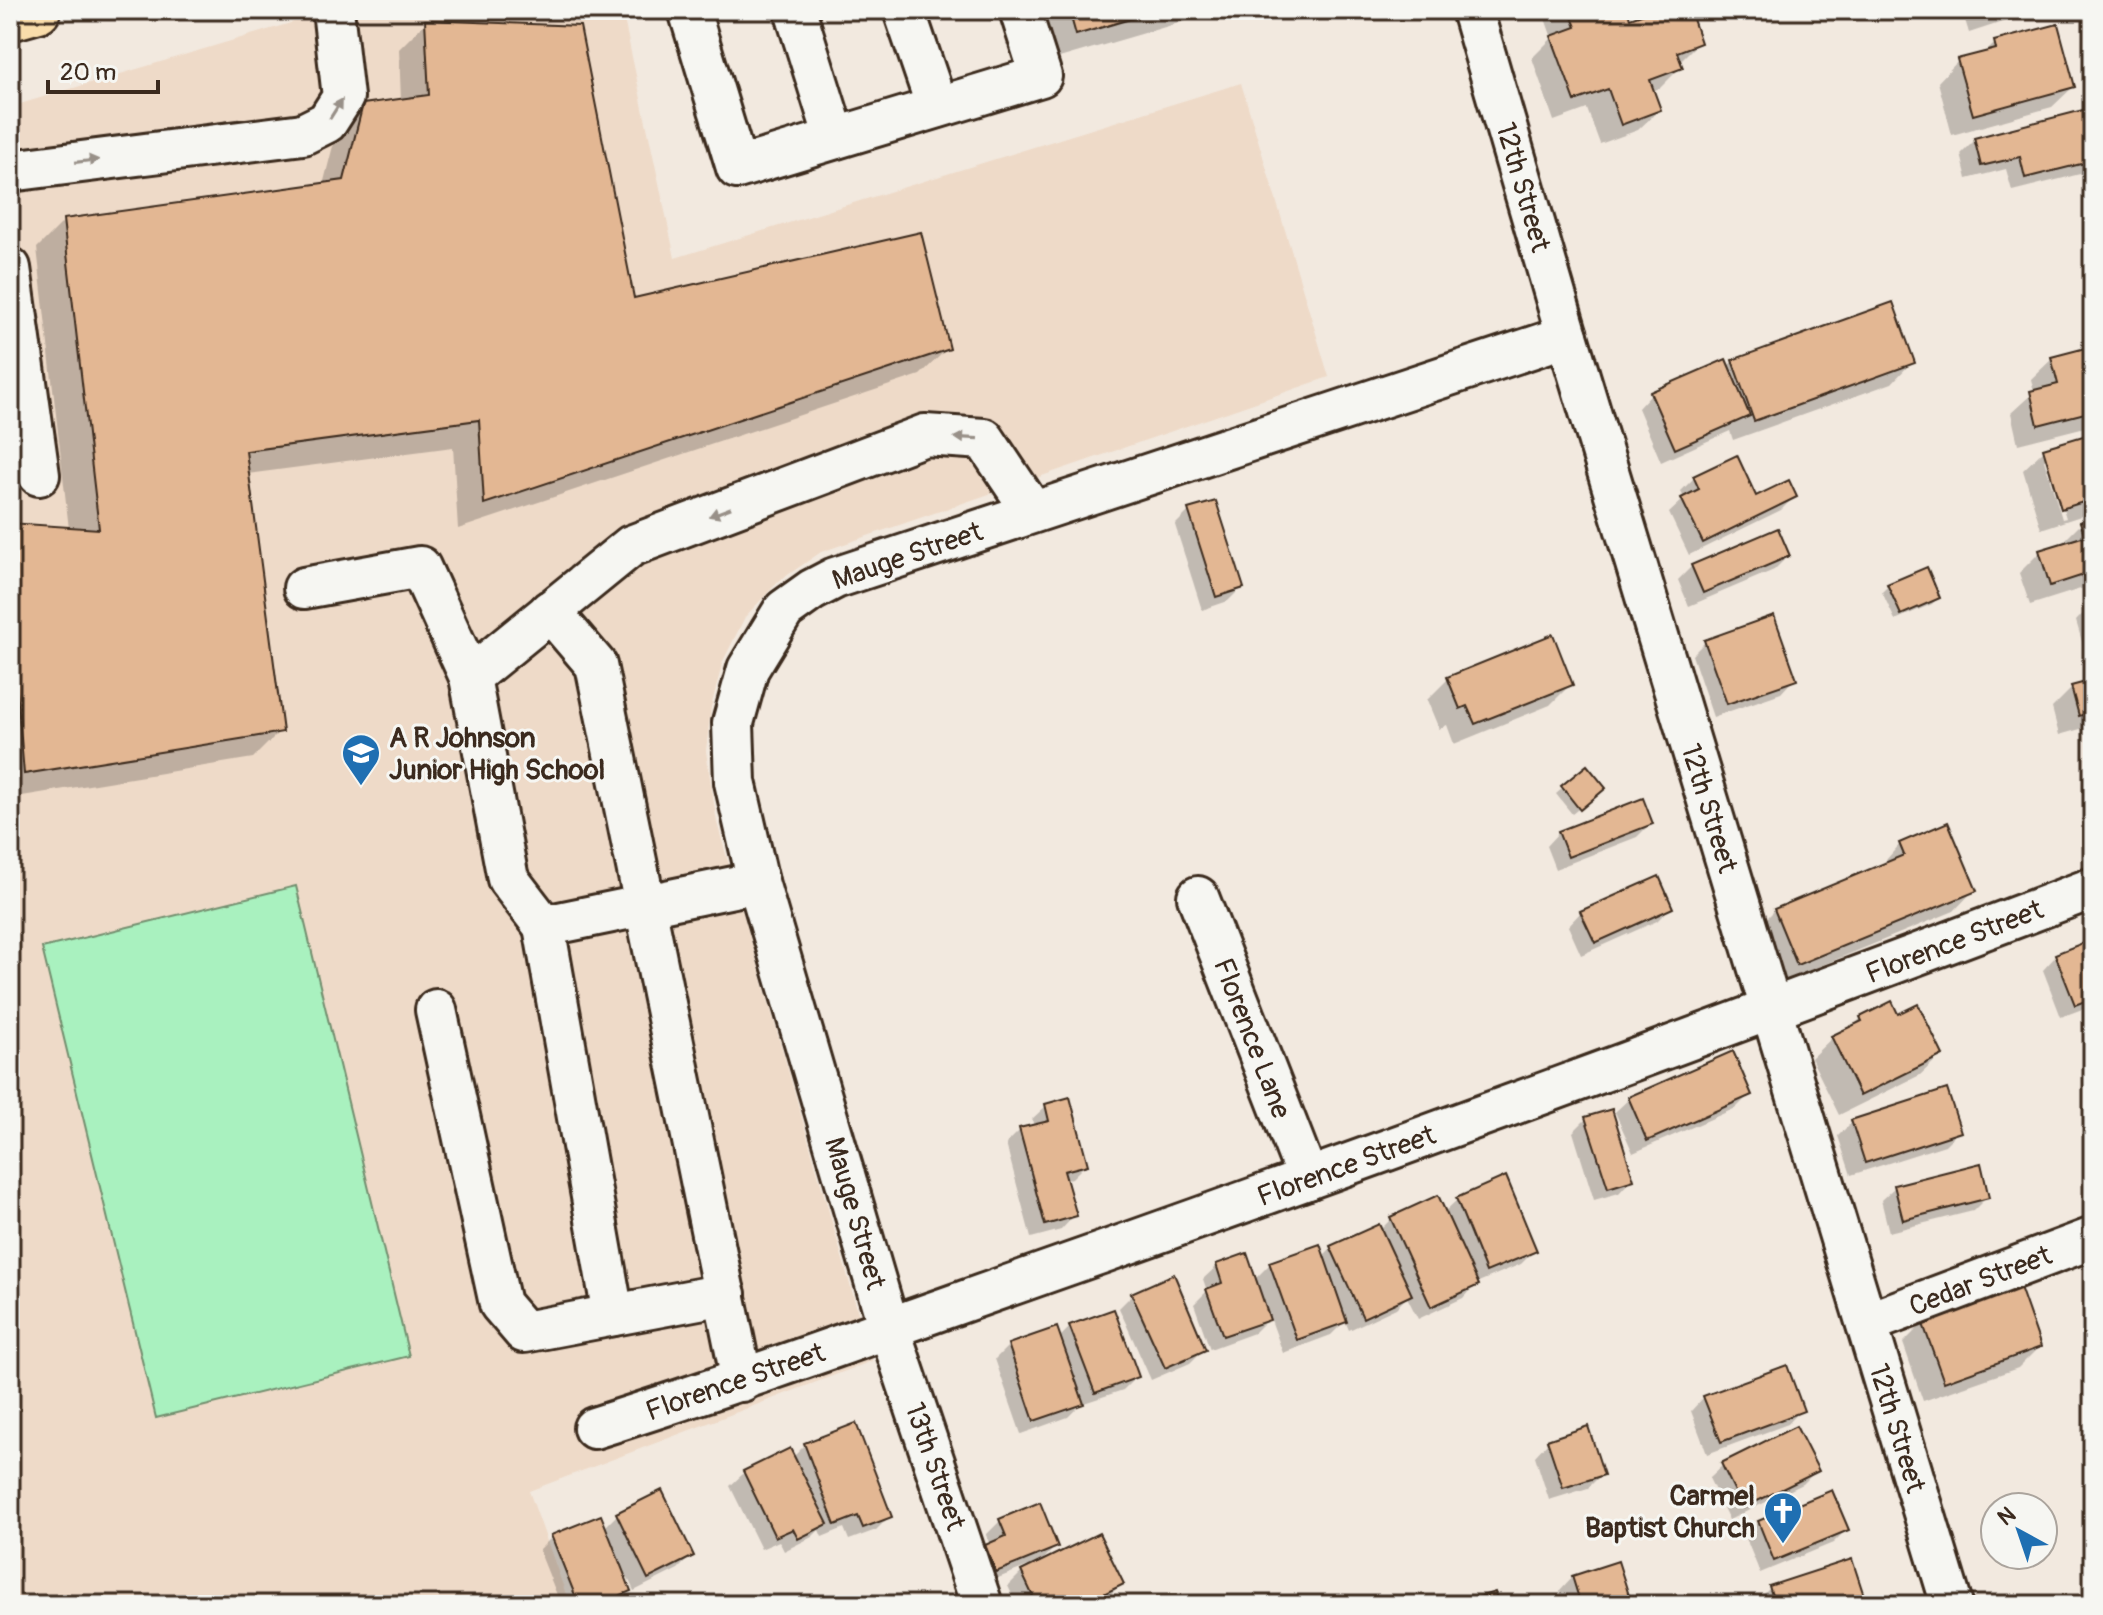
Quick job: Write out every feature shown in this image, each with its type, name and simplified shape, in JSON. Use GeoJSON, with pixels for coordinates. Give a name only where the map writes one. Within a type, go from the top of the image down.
{"type":"FeatureCollection","features":[{"type":"Feature","properties":{"kind":"main road"},"geometry":{"type":"LineString","coordinates":[[10,18],[38,10]]}},
{"type":"Feature","properties":{"kind":"street"},"geometry":{"type":"LineString","coordinates":[[10,171],[303,134],[327,122],[343,97],[333,10]]}},
{"type":"Feature","properties":{"kind":"street"},"geometry":{"type":"LineString","coordinates":[[689,10],[737,168],[1041,76],[1020,10]]}},
{"type":"Feature","properties":{"kind":"street"},"geometry":{"type":"LineString","coordinates":[[795,10],[835,138]]}},
{"type":"Feature","properties":{"kind":"street"},"geometry":{"type":"LineString","coordinates":[[904,10],[937,107]]}},
{"type":"Feature","properties":{"kind":"street","name":"12th Street"},"geometry":{"type":"LineString","coordinates":[[1472,10],[1567,336],[1952,1605]]}},
{"type":"Feature","properties":{"kind":"street"},"geometry":{"type":"LineString","coordinates":[[10,268],[39,475]]}},
{"type":"Feature","properties":{"kind":"street","name":"Mauge Street"},"geometry":{"type":"LineString","coordinates":[[889,1328],[758,882],[735,782],[733,723],[748,669],[784,610],[835,578],[1567,336]]}},
{"type":"Feature","properties":{"kind":"street"},"geometry":{"type":"LineString","coordinates":[[470,677],[631,546],[925,435],[984,439],[1033,512]]}},
{"type":"Feature","properties":{"kind":"street"},"geometry":{"type":"LineString","coordinates":[[304,588],[420,567],[470,677],[508,879],[544,926],[613,1315]]}},
{"type":"Feature","properties":{"kind":"street"},"geometry":{"type":"LineString","coordinates":[[550,611],[596,665],[742,1381]]}},
{"type":"Feature","properties":{"kind":"street"},"geometry":{"type":"LineString","coordinates":[[544,926],[758,882]]}},
{"type":"Feature","properties":{"kind":"street","name":"Florence Street"},"geometry":{"type":"LineString","coordinates":[[594,1428],[742,1381],[1308,1179],[1772,1011],[2093,888]]}},
{"type":"Feature","properties":{"kind":"street","name":"Florence Lane"},"geometry":{"type":"LineString","coordinates":[[1198,897],[1308,1179]]}},
{"type":"Feature","properties":{"kind":"street"},"geometry":{"type":"LineString","coordinates":[[436,1010],[500,1304],[524,1332],[725,1294]]}},
{"type":"Feature","properties":{"kind":"street","name":"Cedar Street"},"geometry":{"type":"LineString","coordinates":[[1867,1323],[2093,1238]]}},
{"type":"Feature","properties":{"kind":"street","name":"13th Street"},"geometry":{"type":"LineString","coordinates":[[889,1328],[982,1605]]}},
{"type":"Feature","properties":{"kind":"shaded area","name":"A R Johnson Junior High School"},"geometry":{"type":"Polygon","coordinates":[[[334,10],[622,10],[675,258],[1241,83],[1329,377],[821,552],[779,581],[745,617],[723,661],[711,707],[706,751],[717,823],[872,1361],[529,1491],[570,1605],[10,1605],[10,107],[334,10]]]}},
{"type":"Feature","properties":{"kind":"green space"},"geometry":{"type":"Polygon","coordinates":[[[296,886],[409,1356],[156,1418],[42,948],[296,886]]]}},
{"type":"Feature","properties":{"kind":"building"},"geometry":{"type":"Polygon","coordinates":[[[1069,10],[1161,10],[1076,35],[1069,10]]]}},
{"type":"Feature","properties":{"kind":"building"},"geometry":{"type":"Polygon","coordinates":[[[1569,10],[1627,10],[1630,18],[1653,10],[1690,10],[1701,43],[1677,52],[1683,68],[1650,80],[1661,110],[1621,125],[1608,89],[1575,101],[1551,36],[1576,27],[1569,10]]]}},
{"type":"Feature","properties":{"kind":"building"},"geometry":{"type":"Polygon","coordinates":[[[1979,10],[2015,10],[1983,20],[1979,10]]]}},
{"type":"Feature","properties":{"kind":"building"},"geometry":{"type":"Polygon","coordinates":[[[425,20],[580,26],[634,298],[921,232],[950,349],[484,504],[479,420],[246,451],[283,732],[24,774],[10,609],[10,523],[99,529],[63,219],[344,180],[363,104],[429,95],[425,20]]]}},
{"type":"Feature","properties":{"kind":"building"},"geometry":{"type":"Polygon","coordinates":[[[2058,24],[2075,87],[1973,115],[1957,59],[1996,49],[1994,41],[2058,24]]]}},
{"type":"Feature","properties":{"kind":"building"},"geometry":{"type":"Polygon","coordinates":[[[2087,109],[2093,134],[2093,161],[2025,178],[2020,157],[1981,166],[1974,138],[2087,109]]]}},
{"type":"Feature","properties":{"kind":"building"},"geometry":{"type":"Polygon","coordinates":[[[1893,302],[1915,363],[1754,421],[1732,360],[1893,302]]]}},
{"type":"Feature","properties":{"kind":"building"},"geometry":{"type":"Polygon","coordinates":[[[2093,346],[2093,411],[2038,425],[2030,391],[2058,384],[2051,357],[2093,346]]]}},
{"type":"Feature","properties":{"kind":"building"},"geometry":{"type":"Polygon","coordinates":[[[1726,359],[1750,416],[1675,449],[1650,392],[1726,359]]]}},
{"type":"Feature","properties":{"kind":"building"},"geometry":{"type":"Polygon","coordinates":[[[2093,433],[2093,499],[2061,509],[2043,448],[2093,433]]]}},
{"type":"Feature","properties":{"kind":"building"},"geometry":{"type":"Polygon","coordinates":[[[1737,455],[1756,496],[1789,480],[1797,497],[1703,543],[1681,498],[1699,489],[1693,476],[1737,455]]]}},
{"type":"Feature","properties":{"kind":"building"},"geometry":{"type":"Polygon","coordinates":[[[1216,501],[1244,588],[1216,597],[1188,509],[1216,501]]]}},
{"type":"Feature","properties":{"kind":"building"},"geometry":{"type":"Polygon","coordinates":[[[2093,518],[2093,572],[2050,586],[2039,550],[2085,536],[2080,522],[2093,518]]]}},
{"type":"Feature","properties":{"kind":"building"},"geometry":{"type":"Polygon","coordinates":[[[1778,528],[1790,556],[1703,593],[1691,565],[1778,528]]]}},
{"type":"Feature","properties":{"kind":"building"},"geometry":{"type":"Polygon","coordinates":[[[1927,567],[1940,598],[1901,615],[1887,584],[1927,567]]]}},
{"type":"Feature","properties":{"kind":"building"},"geometry":{"type":"Polygon","coordinates":[[[1774,615],[1797,680],[1727,704],[1704,640],[1774,615]]]}},
{"type":"Feature","properties":{"kind":"building"},"geometry":{"type":"Polygon","coordinates":[[[1553,634],[1573,685],[1475,724],[1467,706],[1460,709],[1447,677],[1553,634]]]}},
{"type":"Feature","properties":{"kind":"building"},"geometry":{"type":"Polygon","coordinates":[[[2093,680],[2093,712],[2079,716],[2071,686],[2093,680]]]}},
{"type":"Feature","properties":{"kind":"building"},"geometry":{"type":"Polygon","coordinates":[[[1587,765],[1606,788],[1580,810],[1561,786],[1587,765]]]}},
{"type":"Feature","properties":{"kind":"building"},"geometry":{"type":"Polygon","coordinates":[[[1643,798],[1653,824],[1568,857],[1558,831],[1643,798]]]}},
{"type":"Feature","properties":{"kind":"building"},"geometry":{"type":"Polygon","coordinates":[[[1948,822],[1977,891],[1797,965],[1774,909],[1904,855],[1899,843],[1948,822]]]}},
{"type":"Feature","properties":{"kind":"building"},"geometry":{"type":"Polygon","coordinates":[[[1659,876],[1673,908],[1595,943],[1580,911],[1659,876]]]}},
{"type":"Feature","properties":{"kind":"building"},"geometry":{"type":"Polygon","coordinates":[[[2093,939],[2093,998],[2075,1005],[2055,954],[2093,939]]]}},
{"type":"Feature","properties":{"kind":"building"},"geometry":{"type":"Polygon","coordinates":[[[1892,1001],[1898,1014],[1918,1004],[1943,1055],[1860,1096],[1831,1036],[1862,1021],[1860,1017],[1892,1001]]]}},
{"type":"Feature","properties":{"kind":"building"},"geometry":{"type":"Polygon","coordinates":[[[1733,1051],[1752,1095],[1647,1141],[1628,1097],[1733,1051]]]}},
{"type":"Feature","properties":{"kind":"building"},"geometry":{"type":"Polygon","coordinates":[[[1947,1089],[1961,1132],[1865,1163],[1851,1120],[1947,1089]]]}},
{"type":"Feature","properties":{"kind":"building"},"geometry":{"type":"Polygon","coordinates":[[[1070,1097],[1088,1165],[1064,1171],[1077,1216],[1045,1225],[1019,1128],[1049,1121],[1045,1104],[1070,1097]]]}},
{"type":"Feature","properties":{"kind":"building"},"geometry":{"type":"Polygon","coordinates":[[[1612,1109],[1634,1180],[1608,1188],[1585,1117],[1612,1109]]]}},
{"type":"Feature","properties":{"kind":"building"},"geometry":{"type":"Polygon","coordinates":[[[1981,1163],[1989,1198],[1903,1220],[1894,1185],[1981,1163]]]}},
{"type":"Feature","properties":{"kind":"building"},"geometry":{"type":"Polygon","coordinates":[[[1506,1176],[1537,1251],[1486,1272],[1456,1198],[1506,1176]]]}},
{"type":"Feature","properties":{"kind":"building"},"geometry":{"type":"Polygon","coordinates":[[[1438,1195],[1479,1285],[1431,1307],[1390,1217],[1438,1195]]]}},
{"type":"Feature","properties":{"kind":"building"},"geometry":{"type":"Polygon","coordinates":[[[1379,1224],[1412,1295],[1363,1318],[1330,1246],[1379,1224]]]}},
{"type":"Feature","properties":{"kind":"building"},"geometry":{"type":"Polygon","coordinates":[[[1320,1244],[1347,1322],[1297,1340],[1269,1262],[1320,1244]]]}},
{"type":"Feature","properties":{"kind":"building"},"geometry":{"type":"Polygon","coordinates":[[[1247,1253],[1270,1320],[1223,1336],[1206,1289],[1222,1283],[1216,1264],[1247,1253]]]}},
{"type":"Feature","properties":{"kind":"building"},"geometry":{"type":"Polygon","coordinates":[[[1174,1274],[1206,1350],[1165,1368],[1131,1293],[1174,1274]]]}},
{"type":"Feature","properties":{"kind":"building"},"geometry":{"type":"Polygon","coordinates":[[[2020,1287],[2041,1347],[1944,1382],[1922,1321],[2020,1287]]]}},
{"type":"Feature","properties":{"kind":"building"},"geometry":{"type":"Polygon","coordinates":[[[1114,1309],[1139,1377],[1095,1393],[1069,1325],[1114,1309]]]}},
{"type":"Feature","properties":{"kind":"building"},"geometry":{"type":"Polygon","coordinates":[[[1057,1327],[1084,1404],[1034,1421],[1008,1344],[1057,1327]]]}},
{"type":"Feature","properties":{"kind":"building"},"geometry":{"type":"Polygon","coordinates":[[[1787,1365],[1804,1411],[1721,1442],[1703,1396],[1787,1365]]]}},
{"type":"Feature","properties":{"kind":"building"},"geometry":{"type":"Polygon","coordinates":[[[856,1423],[892,1517],[863,1528],[858,1516],[835,1525],[804,1443],[856,1423]]]}},
{"type":"Feature","properties":{"kind":"building"},"geometry":{"type":"Polygon","coordinates":[[[1588,1426],[1604,1475],[1563,1488],[1547,1440],[1588,1426]]]}},
{"type":"Feature","properties":{"kind":"building"},"geometry":{"type":"Polygon","coordinates":[[[1796,1426],[1819,1471],[1743,1508],[1721,1463],[1796,1426]]]}},
{"type":"Feature","properties":{"kind":"building"},"geometry":{"type":"Polygon","coordinates":[[[790,1448],[828,1524],[798,1539],[793,1529],[775,1537],[743,1471],[790,1448]]]}},
{"type":"Feature","properties":{"kind":"building"},"geometry":{"type":"Polygon","coordinates":[[[662,1490],[694,1556],[648,1579],[616,1513],[662,1490]]]}},
{"type":"Feature","properties":{"kind":"building"},"geometry":{"type":"Polygon","coordinates":[[[1832,1490],[1849,1530],[1774,1561],[1758,1521],[1832,1490]]]}},
{"type":"Feature","properties":{"kind":"building"},"geometry":{"type":"Polygon","coordinates":[[[1040,1502],[1058,1547],[996,1572],[985,1545],[1006,1536],[999,1519],[1040,1502]]]}},
{"type":"Feature","properties":{"kind":"building"},"geometry":{"type":"Polygon","coordinates":[[[601,1515],[631,1591],[597,1605],[579,1605],[551,1535],[601,1515]]]}},
{"type":"Feature","properties":{"kind":"building"},"geometry":{"type":"Polygon","coordinates":[[[1099,1533],[1124,1584],[1081,1605],[1037,1605],[1021,1571],[1099,1533]]]}},
{"type":"Feature","properties":{"kind":"building"},"geometry":{"type":"Polygon","coordinates":[[[1852,1559],[1867,1605],[1775,1605],[1769,1586],[1852,1559]]]}},
{"type":"Feature","properties":{"kind":"building"},"geometry":{"type":"Polygon","coordinates":[[[1618,1561],[1632,1605],[1581,1605],[1572,1576],[1618,1561]]]}},
{"type":"Feature","properties":{"kind":"building"},"geometry":{"type":"Polygon","coordinates":[[[1495,1592],[1499,1605],[1453,1605],[1495,1592]]]}},
{"type":"Feature","properties":{"kind":"place","name":"A R Johnson Junior High School"},"geometry":{"type":"Point","coordinates":[361,787]}},
{"type":"Feature","properties":{"kind":"place","name":"Carmel Baptist Church"},"geometry":{"type":"Point","coordinates":[1783,1545]}}]}
